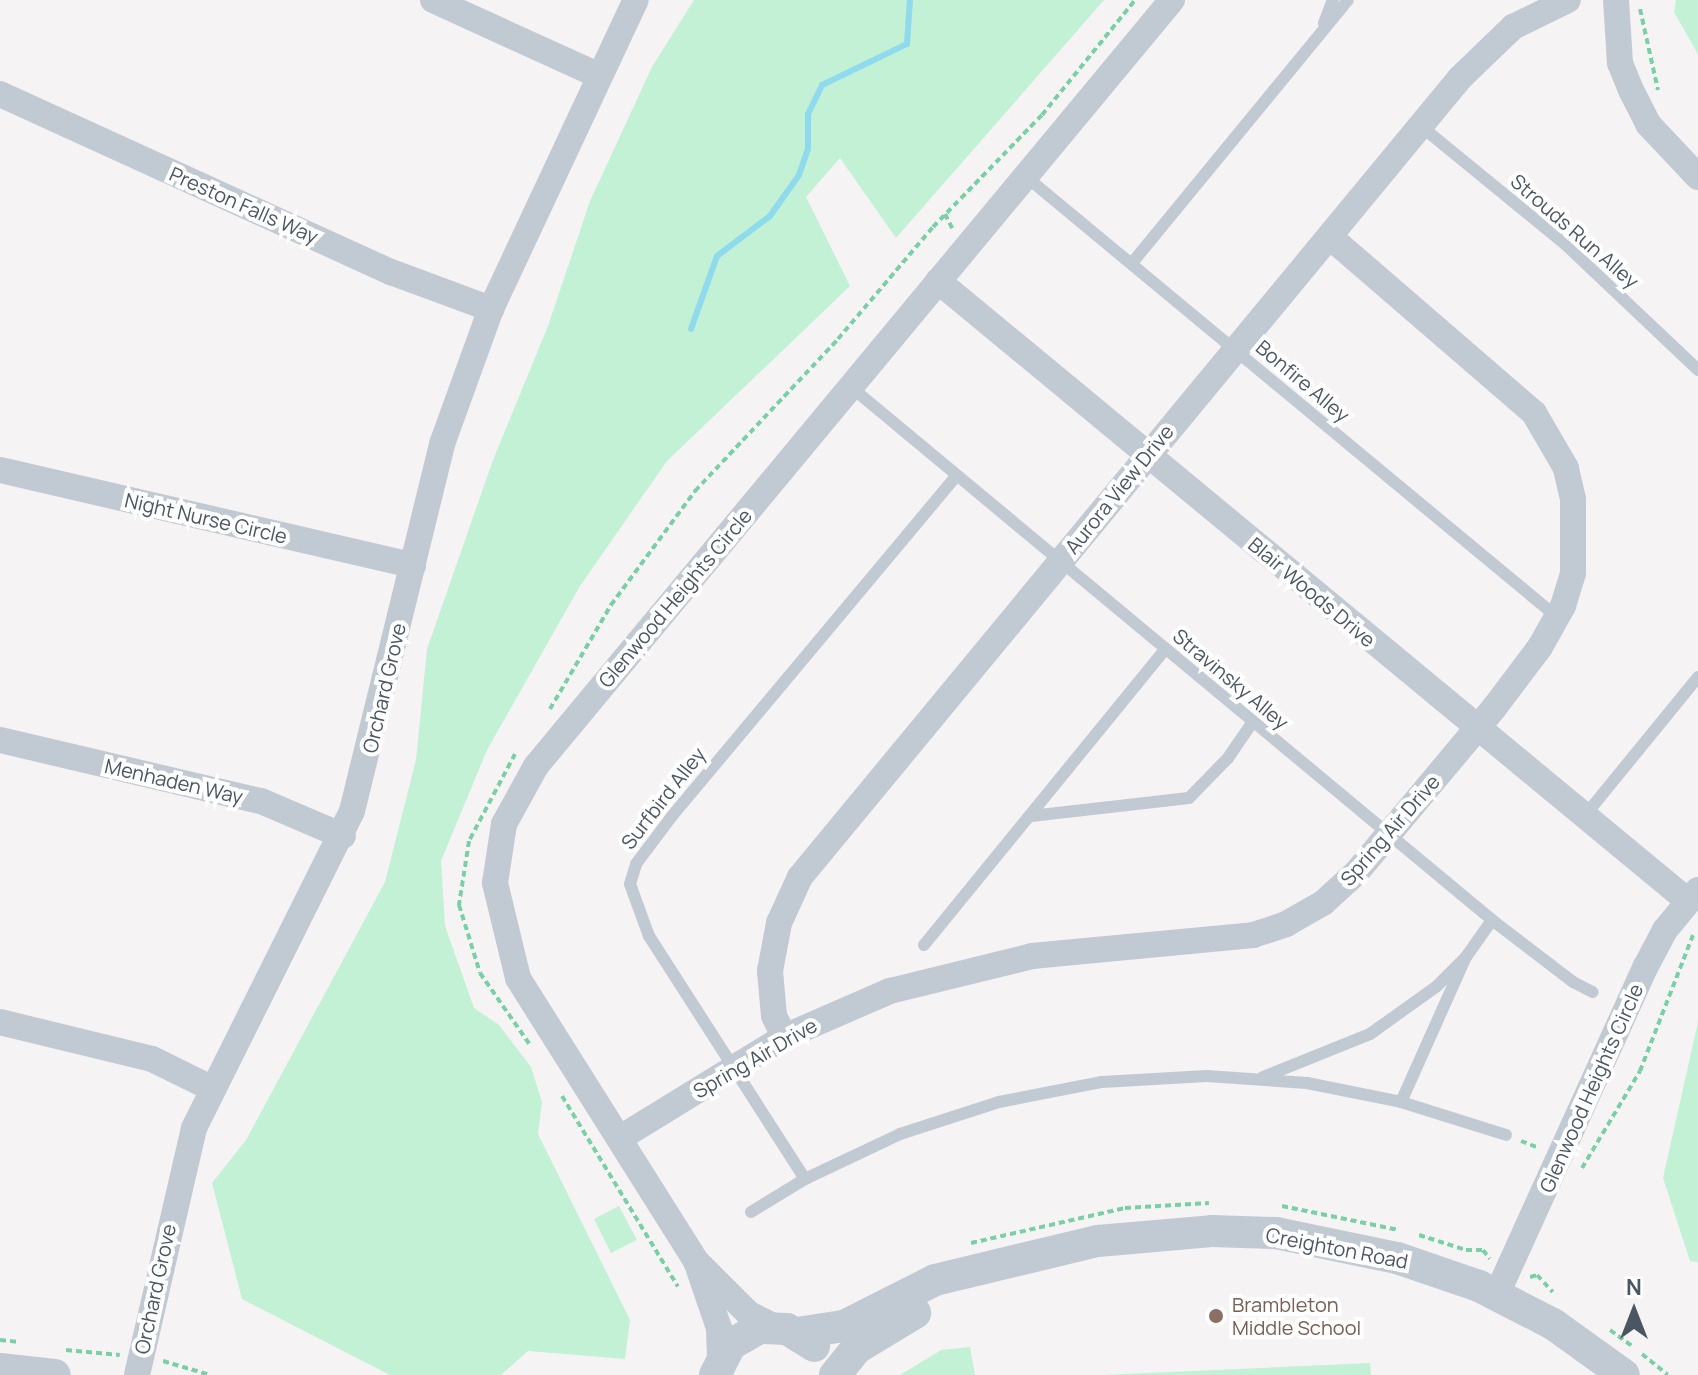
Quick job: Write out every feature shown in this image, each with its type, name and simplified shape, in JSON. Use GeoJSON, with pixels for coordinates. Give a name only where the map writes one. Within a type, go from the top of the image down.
{"type":"FeatureCollection","features":[{"type":"Feature","properties":{"kind":"street"},"geometry":{"type":"LineString","coordinates":[[433,0],[600,76]]}},
{"type":"Feature","properties":{"kind":"street","name":"Orchard Grove"},"geometry":{"type":"LineString","coordinates":[[138,1367],[181,1168],[211,1088],[343,836],[374,737],[442,444],[491,309],[636,0]]}},
{"type":"Feature","properties":{"kind":"street","name":"Glenwood Heights Circle"},"geometry":{"type":"LineString","coordinates":[[718,1367],[719,1328],[696,1261],[518,978],[495,883],[504,824],[536,766],[1172,0]]}},
{"type":"Feature","properties":{"kind":"street","name":"Aurora View Drive"},"geometry":{"type":"LineString","coordinates":[[784,1037],[774,1016],[770,971],[779,923],[800,877],[1233,349],[1330,237],[1460,78],[1513,27],[1568,0]]}},
{"type":"Feature","properties":{"kind":"street"},"geometry":{"type":"LineString","coordinates":[[1616,0],[1620,63],[1632,92],[1648,124],[1698,177]]}},
{"type":"Feature","properties":{"kind":"street","name":"Preston Falls Way"},"geometry":{"type":"LineString","coordinates":[[0,94],[391,272],[491,309]]}},
{"type":"Feature","properties":{"kind":"street","name":"Spring Air Drive"},"geometry":{"type":"LineString","coordinates":[[620,1138],[784,1037],[890,991],[961,971],[1110,946],[1253,935],[1323,903],[1390,835],[1477,729],[1557,617],[1573,573],[1575,536],[1570,483],[1552,436],[1498,378],[1330,237]]}},
{"type":"Feature","properties":{"kind":"street","name":"Blair Woods Drive"},"geometry":{"type":"LineString","coordinates":[[938,281],[1583,818],[1693,896]]}},
{"type":"Feature","properties":{"kind":"street","name":"Night Nurse Circle"},"geometry":{"type":"LineString","coordinates":[[0,470],[413,565]]}},
{"type":"Feature","properties":{"kind":"street","name":"Menhaden Way"},"geometry":{"type":"LineString","coordinates":[[0,740],[261,801],[343,836]]}},
{"type":"Feature","properties":{"kind":"street","name":"Glenwood Heights Circle"},"geometry":{"type":"LineString","coordinates":[[1497,1294],[1646,966],[1693,896]]}},
{"type":"Feature","properties":{"kind":"street"},"geometry":{"type":"LineString","coordinates":[[0,1022],[152,1059],[211,1088]]}},
{"type":"Feature","properties":{"kind":"street","name":"Creighton Road"},"geometry":{"type":"LineString","coordinates":[[718,1367],[743,1334],[844,1326],[935,1280],[978,1274],[1039,1254],[1149,1234],[1276,1233],[1397,1258],[1497,1294],[1553,1324],[1624,1375]]}},
{"type":"Feature","properties":{"kind":"street","name":"Glenwood Heights Circle"},"geometry":{"type":"LineString","coordinates":[[696,1261],[749,1314],[786,1330]]}},
{"type":"Feature","properties":{"kind":"street","name":"Creighton Road"},"geometry":{"type":"LineString","coordinates":[[835,1375],[857,1348],[944,1300],[978,1274]]}},
{"type":"Feature","properties":{"kind":"street"},"geometry":{"type":"LineString","coordinates":[[786,1330],[821,1356],[828,1375]]}},
{"type":"Feature","properties":{"kind":"street"},"geometry":{"type":"LineString","coordinates":[[0,1369],[58,1362]]}},
{"type":"Feature","properties":{"kind":"lane"},"geometry":{"type":"LineString","coordinates":[[1320,34],[1333,0]]}},
{"type":"Feature","properties":{"kind":"lane"},"geometry":{"type":"LineString","coordinates":[[1132,263],[1348,0]]}},
{"type":"Feature","properties":{"kind":"lane","name":"Strouds Run Alley"},"geometry":{"type":"LineString","coordinates":[[1422,127],[1566,245],[1698,370]]}},
{"type":"Feature","properties":{"kind":"lane","name":"Bonfire Alley"},"geometry":{"type":"LineString","coordinates":[[1024,175],[1557,617]]}},
{"type":"Feature","properties":{"kind":"lane","name":"Stravinsky Alley"},"geometry":{"type":"LineString","coordinates":[[851,387],[1492,920],[1573,982],[1593,992]]}},
{"type":"Feature","properties":{"kind":"lane","name":"Surfbird Alley"},"geometry":{"type":"LineString","coordinates":[[805,1179],[649,936],[630,884],[636,864],[956,476]]}},
{"type":"Feature","properties":{"kind":"lane"},"geometry":{"type":"LineString","coordinates":[[924,945],[1165,650]]}},
{"type":"Feature","properties":{"kind":"lane"},"geometry":{"type":"LineString","coordinates":[[1583,818],[1698,677]]}},
{"type":"Feature","properties":{"kind":"lane"},"geometry":{"type":"LineString","coordinates":[[1031,816],[1189,798],[1228,758],[1252,723]]}},
{"type":"Feature","properties":{"kind":"lane"},"geometry":{"type":"LineString","coordinates":[[1401,1102],[1466,957],[1492,920]]}},
{"type":"Feature","properties":{"kind":"lane"},"geometry":{"type":"LineString","coordinates":[[1260,1079],[1370,1034],[1425,995],[1466,957]]}},
{"type":"Feature","properties":{"kind":"lane"},"geometry":{"type":"LineString","coordinates":[[751,1212],[805,1179],[912,1129],[1051,1090],[1155,1078],[1260,1079],[1401,1102],[1506,1135]]}},
{"type":"Feature","properties":{"kind":"path"},"geometry":{"type":"LineString","coordinates":[[543,721],[611,605],[695,491],[838,339],[933,227],[1042,115],[1135,0]]}},
{"type":"Feature","properties":{"kind":"path"},"geometry":{"type":"LineString","coordinates":[[1636,0],[1646,21],[1659,95]]}},
{"type":"Feature","properties":{"kind":"path"},"geometry":{"type":"LineString","coordinates":[[518,750],[487,798],[469,841],[459,905],[480,973],[535,1051]]}},
{"type":"Feature","properties":{"kind":"path"},"geometry":{"type":"LineString","coordinates":[[1575,1181],[1640,1071],[1698,926]]}},
{"type":"Feature","properties":{"kind":"path"},"geometry":{"type":"LineString","coordinates":[[557,1088],[680,1290]]}},
{"type":"Feature","properties":{"kind":"path"},"geometry":{"type":"LineString","coordinates":[[1506,1135],[1560,1156]]}},
{"type":"Feature","properties":{"kind":"path"},"geometry":{"type":"LineString","coordinates":[[1537,1275],[1538,1262]]}},
{"type":"Feature","properties":{"kind":"path"},"geometry":{"type":"LineString","coordinates":[[0,1340],[24,1343]]}},
{"type":"Feature","properties":{"kind":"path"},"geometry":{"type":"LineString","coordinates":[[58,1362],[106,1351],[138,1367],[169,1359],[210,1375]]}},
{"type":"Feature","properties":{"kind":"green space"},"geometry":{"type":"Polygon","coordinates":[[[694,0],[1104,0],[896,238],[840,158],[806,197],[850,286],[667,461],[580,586],[487,750],[441,861],[445,926],[474,1008],[499,1025],[531,1067],[542,1102],[538,1134],[630,1320],[625,1359],[528,1351],[501,1375],[390,1375],[242,1299],[212,1183],[246,1140],[385,882],[416,760],[427,649],[493,460],[548,326],[590,201],[652,67],[694,0]]]}},
{"type":"Feature","properties":{"kind":"green space"},"geometry":{"type":"Polygon","coordinates":[[[1676,0],[1698,0],[1698,54],[1674,12],[1676,0]]]}},
{"type":"Feature","properties":{"kind":"green space"},"geometry":{"type":"Polygon","coordinates":[[[1698,1022],[1698,1262],[1690,1261],[1663,1178],[1698,1022]]]}},
{"type":"Feature","properties":{"kind":"green space"},"geometry":{"type":"Polygon","coordinates":[[[619,1206],[637,1240],[611,1253],[594,1219],[619,1206]]]}},
{"type":"Feature","properties":{"kind":"green space"},"geometry":{"type":"Polygon","coordinates":[[[970,1347],[975,1375],[900,1375],[941,1350],[970,1347]]]}},
{"type":"Feature","properties":{"kind":"green space"},"geometry":{"type":"Polygon","coordinates":[[[1370,1363],[1371,1375],[1102,1375],[1370,1363]]]}},
{"type":"Feature","properties":{"kind":"waterway"},"geometry":{"type":"LineString","coordinates":[[691,329],[717,256],[770,216],[799,175],[808,149],[808,114],[822,85],[907,44],[910,0]]}},
{"type":"Feature","properties":{"kind":"place","name":"Brambleton Middle School"},"geometry":{"type":"Point","coordinates":[1216,1316]}}]}
